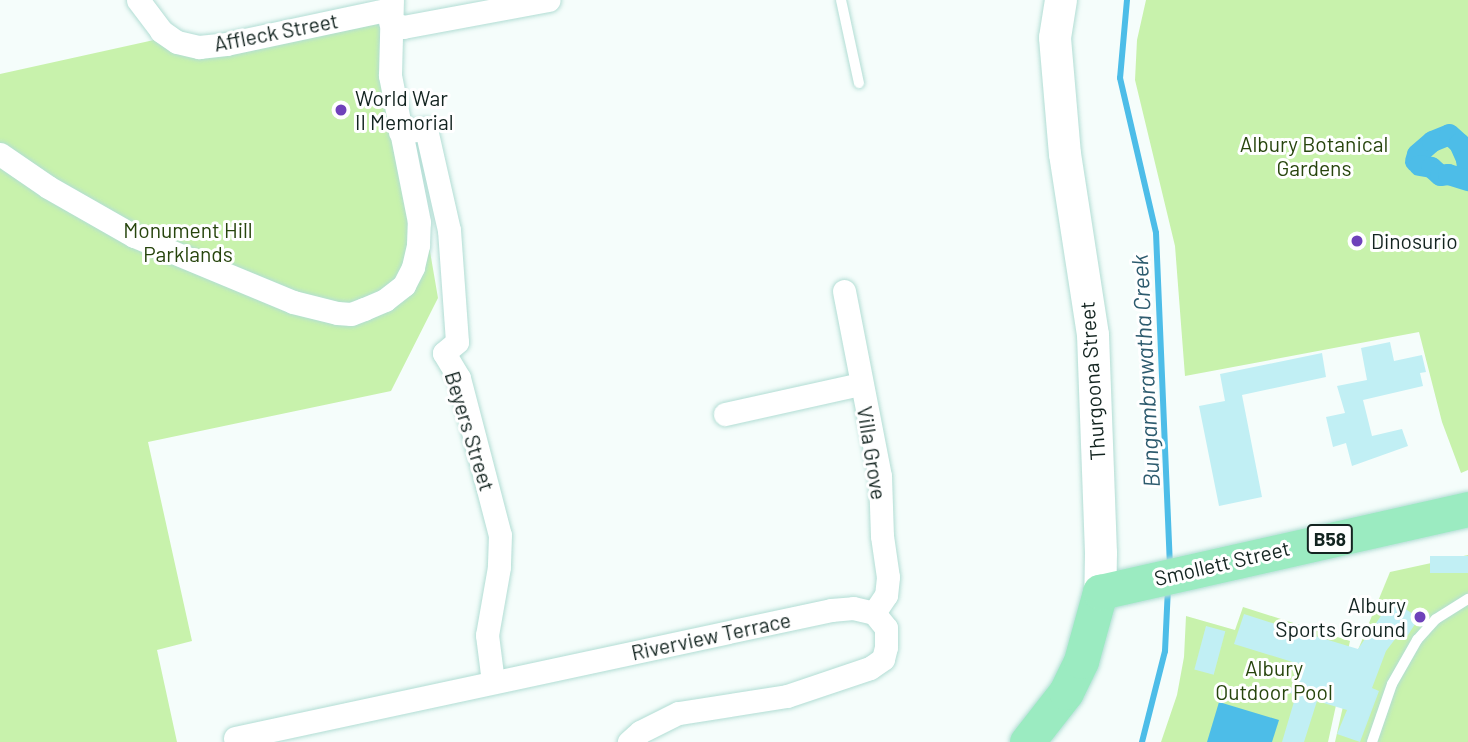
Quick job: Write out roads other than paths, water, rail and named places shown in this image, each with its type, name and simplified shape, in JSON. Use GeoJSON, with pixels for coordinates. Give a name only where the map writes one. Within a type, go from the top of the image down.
{"type":"FeatureCollection","features":[{"type":"Feature","properties":{"kind":"main road","name":"Thurgoona Street"},"geometry":{"type":"LineString","coordinates":[[1061,0],[1055,38],[1059,89],[1068,183],[1093,335],[1100,592]]}},
{"type":"Feature","properties":{"kind":"main road","name":"Thurgoona Street"},"geometry":{"type":"LineString","coordinates":[[1059,89],[1064,47],[1076,0]]}},
{"type":"Feature","properties":{"kind":"main road","name":"Smollett Street"},"geometry":{"type":"LineString","coordinates":[[1100,592],[1468,509]]}},
{"type":"Feature","properties":{"kind":"main road"},"geometry":{"type":"LineString","coordinates":[[1027,742],[1066,692],[1082,661],[1100,592]]}},
{"type":"Feature","properties":{"kind":"street","name":"Affleck Street"},"geometry":{"type":"LineString","coordinates":[[138,0],[161,31],[177,42],[199,47],[391,11],[403,27],[549,0]]}},
{"type":"Feature","properties":{"kind":"street"},"geometry":{"type":"LineString","coordinates":[[0,154],[48,187],[134,236],[293,302],[351,314],[385,300],[404,285],[413,267],[419,222],[390,75],[391,11]]}},
{"type":"Feature","properties":{"kind":"street","name":"Beyers Street"},"geometry":{"type":"LineString","coordinates":[[400,132],[426,129],[449,230],[457,342],[444,353],[459,378],[500,535],[499,567],[487,635],[493,682]]}},
{"type":"Feature","properties":{"kind":"street","name":"Villa Grove"},"geometry":{"type":"LineString","coordinates":[[844,291],[880,476],[882,536],[888,577],[886,595],[874,613]]}},
{"type":"Feature","properties":{"kind":"street"},"geometry":{"type":"LineString","coordinates":[[725,414],[860,384]]}},
{"type":"Feature","properties":{"kind":"street","name":"Riverview Terrace"},"geometry":{"type":"LineString","coordinates":[[235,738],[831,610],[853,608],[874,613]]}},
{"type":"Feature","properties":{"kind":"street"},"geometry":{"type":"LineString","coordinates":[[629,742],[640,732],[678,713],[787,696],[870,668],[883,659],[886,647],[886,628],[874,613]]}},
{"type":"Feature","properties":{"kind":"lane"},"geometry":{"type":"LineString","coordinates":[[841,0],[859,83]]}},
{"type":"Feature","properties":{"kind":"lane"},"geometry":{"type":"LineString","coordinates":[[1372,742],[1392,684],[1417,640],[1436,620],[1468,599]]}},
{"type":"Feature","properties":{"kind":"water"},"geometry":{"type":"Polygon","coordinates":[[[1219,702],[1279,720],[1272,742],[1207,742],[1219,702]]]}},
{"type":"Feature","properties":{"kind":"waterway","name":"Bungambrawatha Creek"},"geometry":{"type":"LineString","coordinates":[[1127,0],[1120,78],[1156,233],[1170,564]]}},
{"type":"Feature","properties":{"kind":"waterway"},"geometry":{"type":"LineString","coordinates":[[1415,161],[1417,154],[1432,141],[1449,134],[1459,143],[1466,159],[1468,176]]}},
{"type":"Feature","properties":{"kind":"waterway"},"geometry":{"type":"LineString","coordinates":[[1419,165],[1431,167],[1440,175],[1448,174],[1468,180]]}},
{"type":"Feature","properties":{"kind":"waterway","name":"Bungambrawatha Creek"},"geometry":{"type":"LineString","coordinates":[[1142,742],[1165,651],[1168,588]]}},
{"type":"Feature","properties":{"kind":"place","name":"World War II Memorial"},"geometry":{"type":"Point","coordinates":[341,110]}},
{"type":"Feature","properties":{"kind":"place","name":"Dinosurio"},"geometry":{"type":"Point","coordinates":[1357,241]}},
{"type":"Feature","properties":{"kind":"place","name":"Albury Sports Ground"},"geometry":{"type":"Point","coordinates":[1420,617]}},
{"type":"Feature","properties":{"kind":"park label","name":"Albury Botanical Gardens"},"geometry":{"type":"Point","coordinates":[1314,156]}},
{"type":"Feature","properties":{"kind":"park label","name":"Monument Hill Parklands"},"geometry":{"type":"Point","coordinates":[188,242]}},
{"type":"Feature","properties":{"kind":"park label","name":"Albury Outdoor Pool"},"geometry":{"type":"Point","coordinates":[1274,680]}}]}
